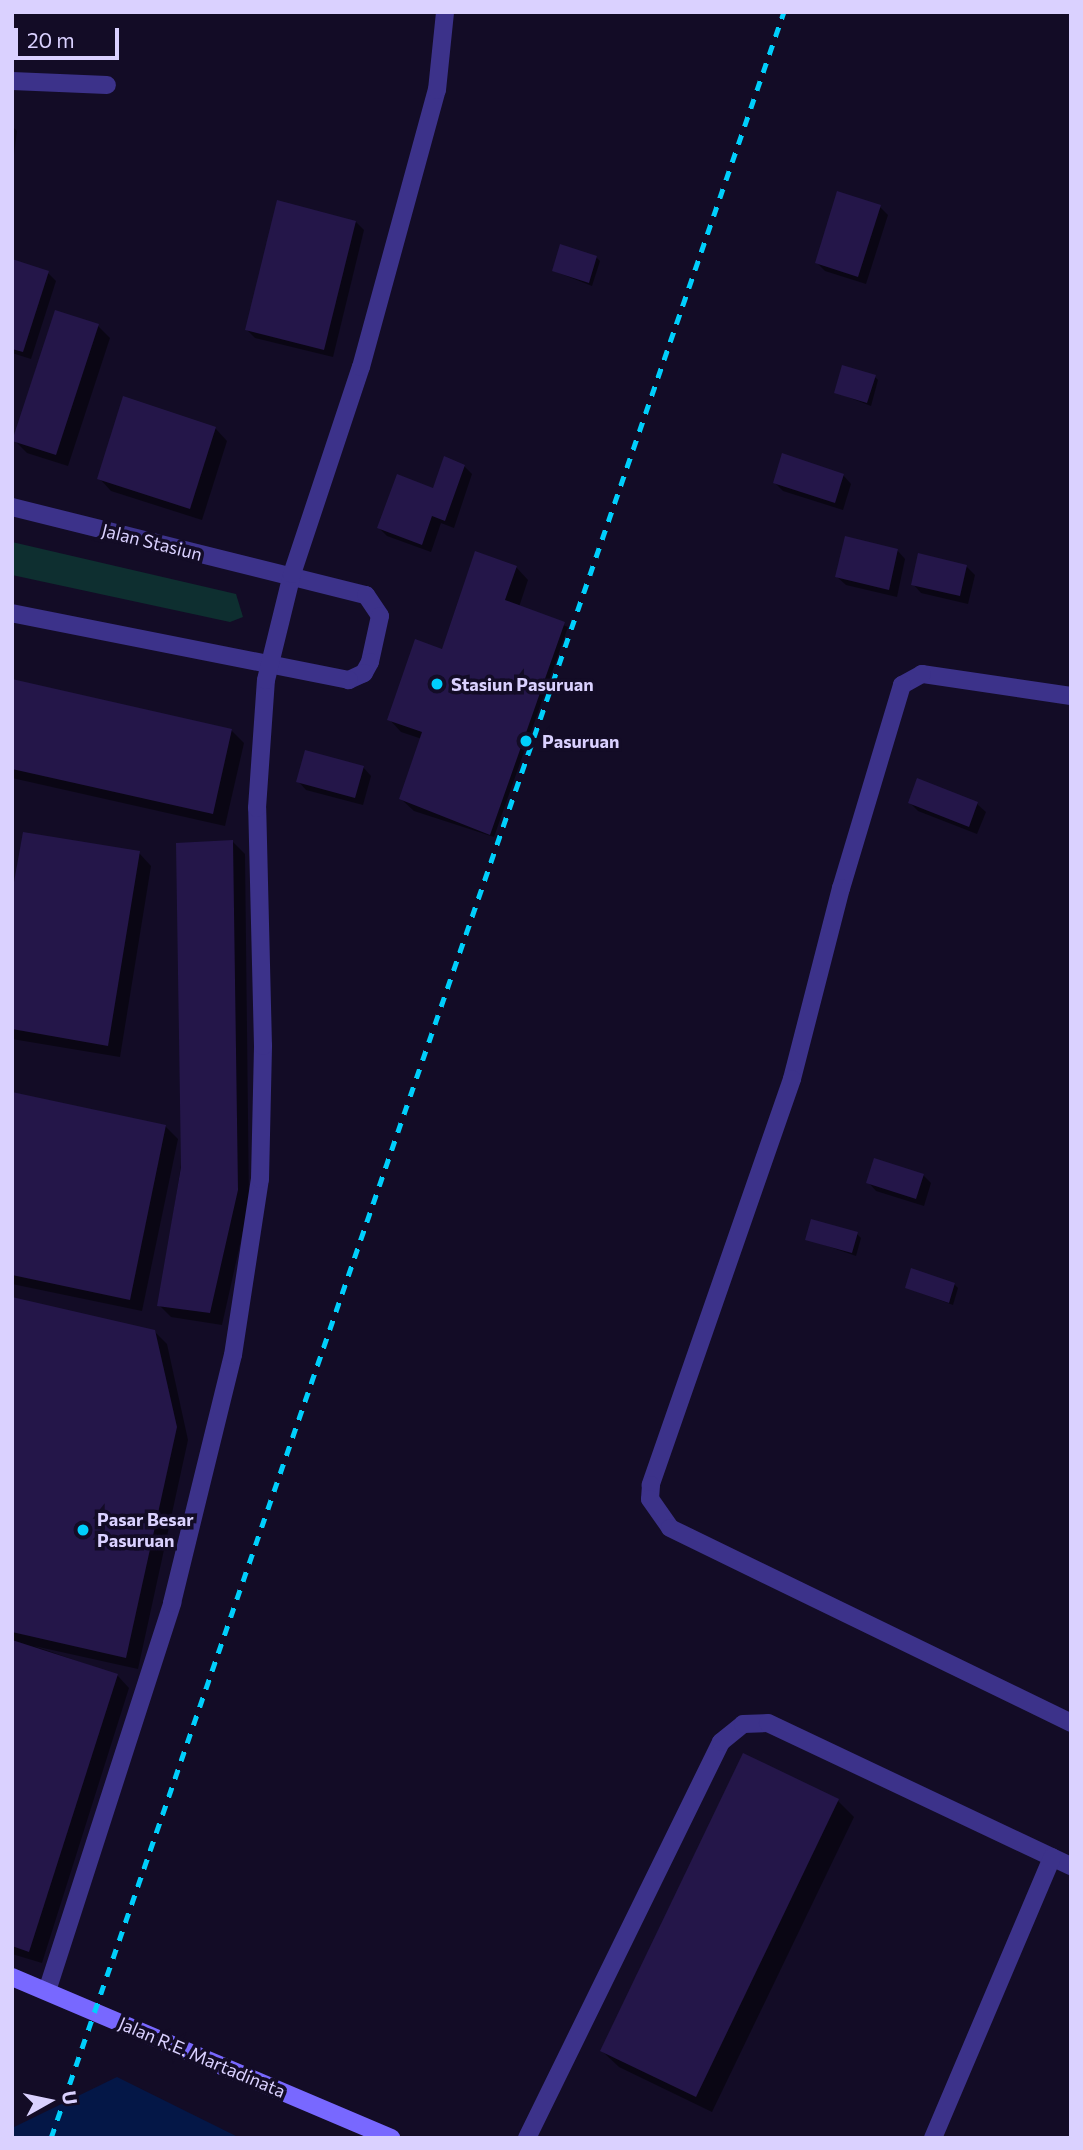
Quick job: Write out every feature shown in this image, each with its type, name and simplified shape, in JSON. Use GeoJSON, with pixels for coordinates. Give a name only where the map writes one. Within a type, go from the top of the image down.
{"type":"FeatureCollection","features":[{"type":"Feature","properties":{"kind":"street"},"geometry":{"type":"LineString","coordinates":[[47,1991],[172,1603],[233,1355],[260,1179],[263,1046],[257,808],[269,664],[291,578],[361,367],[437,90],[445,12]]}},
{"type":"Feature","properties":{"kind":"street"},"geometry":{"type":"LineString","coordinates":[[12,81],[107,85]]}},
{"type":"Feature","properties":{"kind":"street","name":"Jalan Stasiun"},"geometry":{"type":"LineString","coordinates":[[12,507],[366,595],[380,616],[377,642],[364,673],[355,680],[269,664]]}},
{"type":"Feature","properties":{"kind":"street"},"geometry":{"type":"LineString","coordinates":[[12,613],[269,664]]}},
{"type":"Feature","properties":{"kind":"street"},"geometry":{"type":"LineString","coordinates":[[1071,696],[922,674],[902,685],[841,888],[792,1079],[651,1485],[650,1499],[670,1528],[1071,1723]]}},
{"type":"Feature","properties":{"kind":"street"},"geometry":{"type":"LineString","coordinates":[[527,2138],[721,1742],[743,1724],[768,1723],[1071,1866]]}},
{"type":"Feature","properties":{"kind":"street"},"geometry":{"type":"LineString","coordinates":[[933,2138],[1052,1857]]}},
{"type":"Feature","properties":{"kind":"street","name":"Jalan R.E. Martadinata"},"geometry":{"type":"LineString","coordinates":[[12,1977],[391,2138]]}},
{"type":"Feature","properties":{"kind":"green space"},"geometry":{"type":"Polygon","coordinates":[[[12,542],[236,594],[243,617],[230,622],[12,575],[12,542]]]}},
{"type":"Feature","properties":{"kind":"water"},"geometry":{"type":"Polygon","coordinates":[[[117,2077],[240,2138],[12,2138],[12,2128],[117,2077]]]}},
{"type":"Feature","properties":{"kind":"building"},"geometry":{"type":"Polygon","coordinates":[[[837,191],[881,205],[858,277],[815,263],[837,191]]]}},
{"type":"Feature","properties":{"kind":"building"},"geometry":{"type":"Polygon","coordinates":[[[277,200],[356,221],[324,350],[245,330],[277,200]]]}},
{"type":"Feature","properties":{"kind":"building"},"geometry":{"type":"Polygon","coordinates":[[[560,244],[597,256],[589,283],[552,271],[560,244]]]}},
{"type":"Feature","properties":{"kind":"building"},"geometry":{"type":"Polygon","coordinates":[[[12,259],[49,271],[23,352],[12,349],[12,259]]]}},
{"type":"Feature","properties":{"kind":"building"},"geometry":{"type":"Polygon","coordinates":[[[55,310],[99,324],[56,455],[12,441],[55,310]]]}},
{"type":"Feature","properties":{"kind":"building"},"geometry":{"type":"Polygon","coordinates":[[[842,365],[876,375],[867,403],[834,393],[842,365]]]}},
{"type":"Feature","properties":{"kind":"building"},"geometry":{"type":"Polygon","coordinates":[[[123,396],[216,427],[190,509],[97,479],[123,396]]]}},
{"type":"Feature","properties":{"kind":"building"},"geometry":{"type":"Polygon","coordinates":[[[782,453],[844,474],[835,503],[773,483],[782,453]]]}},
{"type":"Feature","properties":{"kind":"building"},"geometry":{"type":"Polygon","coordinates":[[[444,456],[465,465],[445,521],[432,516],[422,545],[377,528],[397,474],[433,488],[444,456]]]}},
{"type":"Feature","properties":{"kind":"building"},"geometry":{"type":"Polygon","coordinates":[[[845,536],[898,549],[889,590],[835,577],[845,536]]]}},
{"type":"Feature","properties":{"kind":"building"},"geometry":{"type":"Polygon","coordinates":[[[475,551],[517,566],[505,600],[565,622],[490,835],[399,799],[422,732],[387,720],[415,639],[442,649],[475,551]]]}},
{"type":"Feature","properties":{"kind":"building"},"geometry":{"type":"Polygon","coordinates":[[[918,553],[967,565],[960,596],[911,585],[918,553]]]}},
{"type":"Feature","properties":{"kind":"building"},"geometry":{"type":"Polygon","coordinates":[[[12,679],[232,729],[213,814],[12,769],[12,679]]]}},
{"type":"Feature","properties":{"kind":"building"},"geometry":{"type":"Polygon","coordinates":[[[305,750],[364,766],[355,798],[296,782],[305,750]]]}},
{"type":"Feature","properties":{"kind":"building"},"geometry":{"type":"Polygon","coordinates":[[[917,778],[978,802],[969,827],[908,803],[917,778]]]}},
{"type":"Feature","properties":{"kind":"building"},"geometry":{"type":"Polygon","coordinates":[[[23,832],[140,851],[108,1046],[12,1029],[12,893],[23,832]]]}},
{"type":"Feature","properties":{"kind":"building"},"geometry":{"type":"Polygon","coordinates":[[[233,840],[238,1190],[210,1313],[157,1306],[181,1167],[176,843],[233,840]]]}},
{"type":"Feature","properties":{"kind":"building"},"geometry":{"type":"Polygon","coordinates":[[[12,1092],[166,1125],[130,1300],[12,1275],[12,1092]]]}},
{"type":"Feature","properties":{"kind":"building"},"geometry":{"type":"Polygon","coordinates":[[[874,1158],[924,1174],[916,1199],[866,1183],[874,1158]]]}},
{"type":"Feature","properties":{"kind":"building"},"geometry":{"type":"Polygon","coordinates":[[[811,1219],[858,1232],[852,1253],[805,1240],[811,1219]]]}},
{"type":"Feature","properties":{"kind":"building"},"geometry":{"type":"Polygon","coordinates":[[[911,1268],[955,1283],[949,1303],[905,1288],[911,1268]]]}},
{"type":"Feature","properties":{"kind":"building","name":"Pasar Besar Pasuruan"},"geometry":{"type":"Polygon","coordinates":[[[12,1297],[155,1330],[177,1427],[126,1658],[12,1632],[12,1297]]]}},
{"type":"Feature","properties":{"kind":"building"},"geometry":{"type":"Polygon","coordinates":[[[12,1640],[118,1674],[29,1952],[12,1946],[12,1640]]]}},
{"type":"Feature","properties":{"kind":"building"},"geometry":{"type":"Polygon","coordinates":[[[743,1753],[839,1799],[696,2097],[600,2051],[743,1753]]]}},
{"type":"Feature","properties":{"kind":"railway"},"geometry":{"type":"LineString","coordinates":[[51,2138],[784,12]]}},
{"type":"Feature","properties":{"kind":"place","name":"Stasiun Pasuruan"},"geometry":{"type":"Point","coordinates":[437,684]}},
{"type":"Feature","properties":{"kind":"place","name":"Pasuruan"},"geometry":{"type":"Point","coordinates":[526,741]}},
{"type":"Feature","properties":{"kind":"place","name":"Pasar Besar Pasuruan"},"geometry":{"type":"Point","coordinates":[83,1530]}}]}
